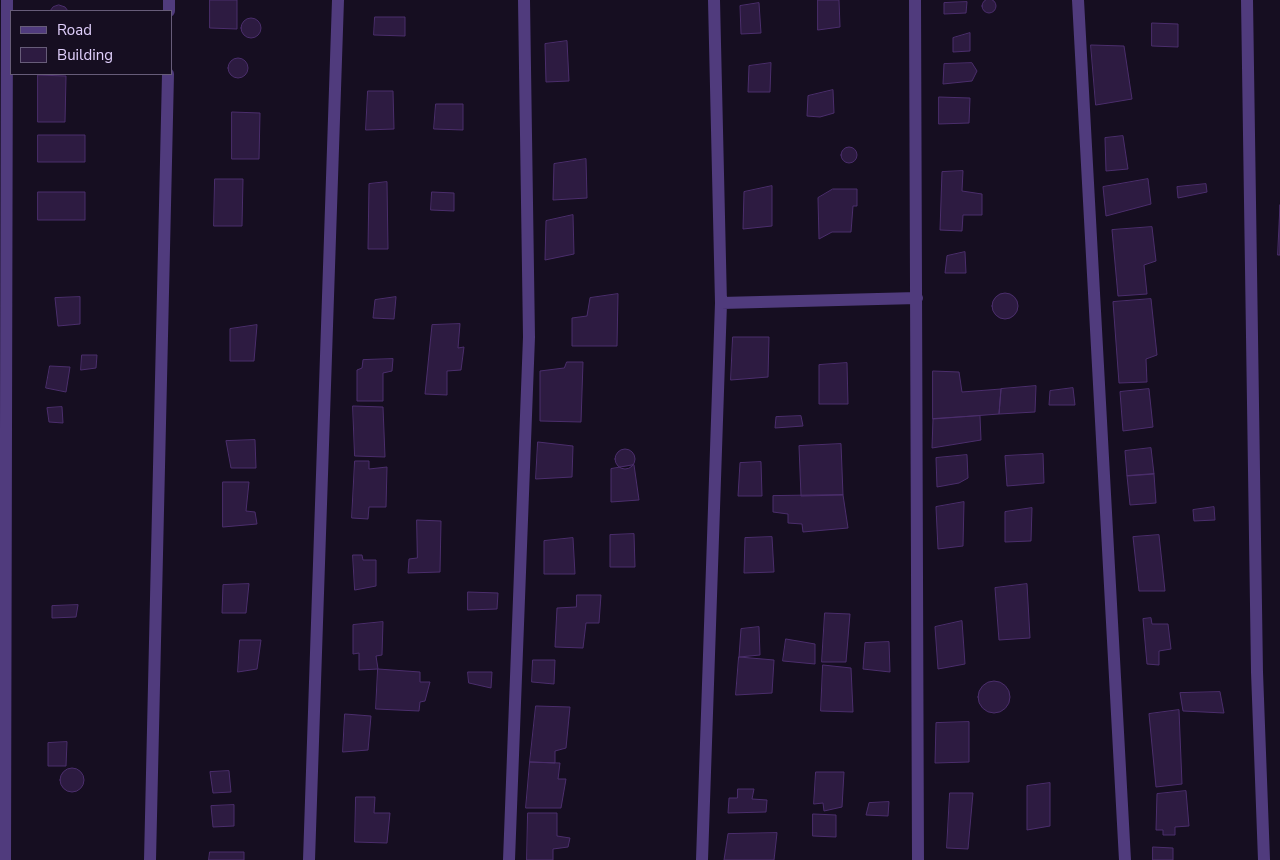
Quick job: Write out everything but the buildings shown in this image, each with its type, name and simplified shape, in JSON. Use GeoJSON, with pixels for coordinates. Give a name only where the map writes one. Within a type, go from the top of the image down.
{"type":"FeatureCollection","features":[{"type":"Feature","properties":{"kind":"street"},"geometry":{"type":"LineString","coordinates":[[5,860],[7,0]]}},
{"type":"Feature","properties":{"kind":"street"},"geometry":{"type":"LineString","coordinates":[[309,860],[338,0]]}},
{"type":"Feature","properties":{"kind":"street"},"geometry":{"type":"LineString","coordinates":[[509,860],[529,337],[524,0]]}},
{"type":"Feature","properties":{"kind":"street"},"geometry":{"type":"LineString","coordinates":[[702,860],[721,303],[714,0]]}},
{"type":"Feature","properties":{"kind":"street"},"geometry":{"type":"LineString","coordinates":[[915,0],[918,860]]}},
{"type":"Feature","properties":{"kind":"street"},"geometry":{"type":"LineString","coordinates":[[1078,0],[1125,860]]}},
{"type":"Feature","properties":{"kind":"street"},"geometry":{"type":"LineString","coordinates":[[1246,0],[1257,662],[1264,860]]}},
{"type":"Feature","properties":{"kind":"street"},"geometry":{"type":"LineString","coordinates":[[150,860],[168,75]]}},
{"type":"Feature","properties":{"kind":"street"},"geometry":{"type":"LineString","coordinates":[[721,303],[916,298]]}}]}
